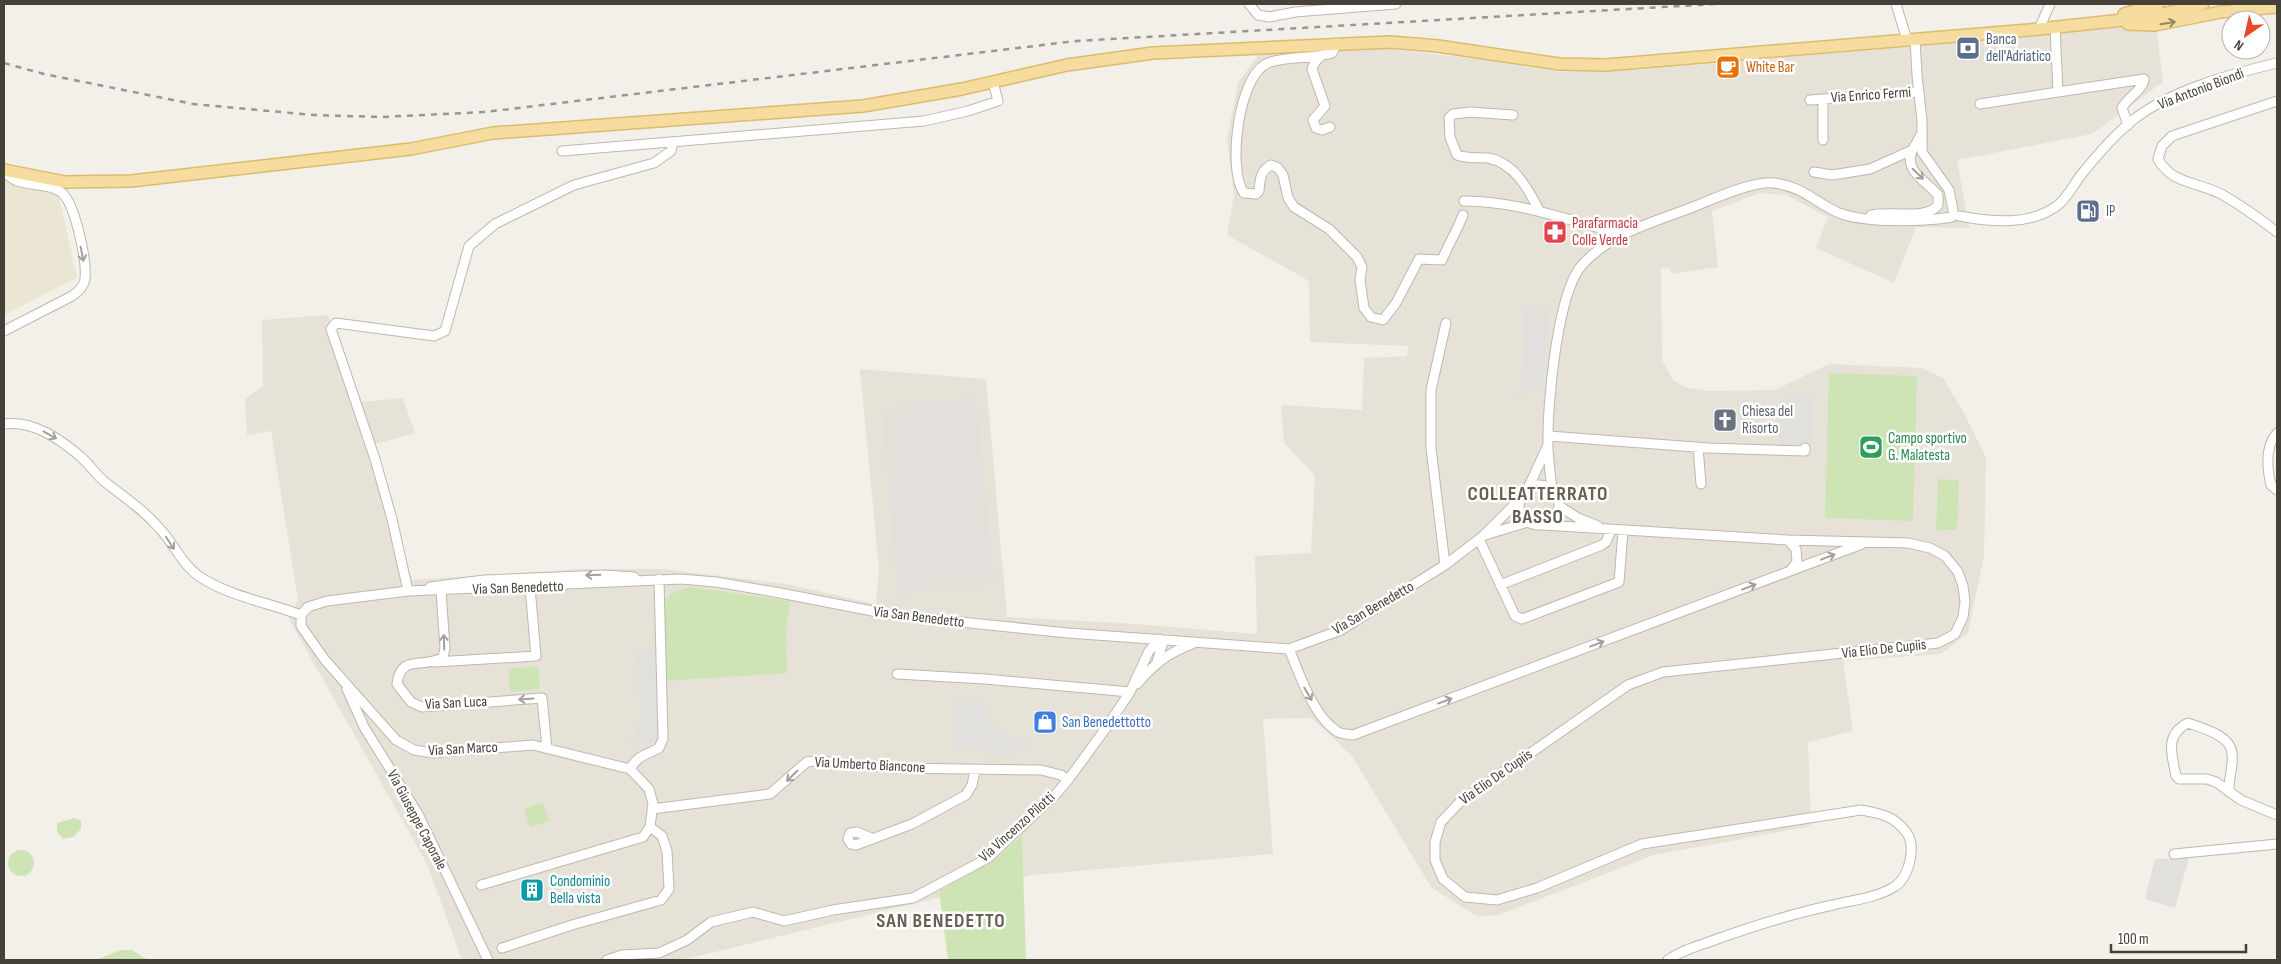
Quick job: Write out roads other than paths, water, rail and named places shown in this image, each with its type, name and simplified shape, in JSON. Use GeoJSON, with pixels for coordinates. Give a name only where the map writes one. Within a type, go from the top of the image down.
{"type":"FeatureCollection","features":[{"type":"Feature","properties":{"kind":"main road"},"geometry":{"type":"LineString","coordinates":[[2102,21],[2158,4]]}},
{"type":"Feature","properties":{"kind":"main road"},"geometry":{"type":"LineString","coordinates":[[4,171],[65,182],[131,181],[398,150],[504,132],[863,106],[993,82],[1068,65],[1145,54],[1337,43],[1413,44],[1560,64],[1593,66],[2039,29],[2150,16],[2204,4]]}},
{"type":"Feature","properties":{"kind":"main road"},"geometry":{"type":"LineString","coordinates":[[2102,21],[2155,25],[2234,10],[2277,7]]}},
{"type":"Feature","properties":{"kind":"street"},"geometry":{"type":"LineString","coordinates":[[1249,4],[1258,15],[1269,17],[1296,12],[1396,4]]}},
{"type":"Feature","properties":{"kind":"street"},"geometry":{"type":"LineString","coordinates":[[1896,4],[1911,40],[1922,121],[1922,152],[1949,190],[1955,214]]}},
{"type":"Feature","properties":{"kind":"street"},"geometry":{"type":"LineString","coordinates":[[2039,29],[2050,4]]}},
{"type":"Feature","properties":{"kind":"street"},"geometry":{"type":"LineString","coordinates":[[2055,27],[2058,92]]}},
{"type":"Feature","properties":{"kind":"street"},"geometry":{"type":"LineString","coordinates":[[1337,43],[1332,52],[1321,56],[1268,62],[1260,68],[1250,82],[1241,104],[1237,136],[1237,182],[1244,193],[1256,194],[1260,191],[1261,175],[1265,169],[1271,165],[1278,168],[1283,174],[1288,198],[1294,206],[1329,229],[1357,257],[1362,267],[1360,280],[1364,308],[1370,317],[1383,320],[1396,303],[1419,259],[1442,260],[1452,234],[1457,230],[1463,215]]}},
{"type":"Feature","properties":{"kind":"street"},"geometry":{"type":"LineString","coordinates":[[1321,56],[1312,68],[1325,106],[1313,120],[1316,128],[1322,130],[1330,127]]}},
{"type":"Feature","properties":{"kind":"street","name":"Via Antonio Biondi"},"geometry":{"type":"LineString","coordinates":[[1858,218],[1924,220],[1955,214],[2001,222],[2042,214],[2060,204],[2105,146],[2128,124],[2162,101],[2205,85],[2277,63]]}},
{"type":"Feature","properties":{"kind":"street"},"geometry":{"type":"LineString","coordinates":[[1980,104],[2144,79],[2142,86],[2126,100],[2122,108],[2128,124]]}},
{"type":"Feature","properties":{"kind":"street"},"geometry":{"type":"LineString","coordinates":[[562,151],[924,121],[998,102],[993,82]]}},
{"type":"Feature","properties":{"kind":"street","name":"Via Enrico Fermi"},"geometry":{"type":"LineString","coordinates":[[1810,100],[1919,92]]}},
{"type":"Feature","properties":{"kind":"street","name":"Via Enrico Fermi"},"geometry":{"type":"LineString","coordinates":[[1823,98],[1823,140]]}},
{"type":"Feature","properties":{"kind":"street"},"geometry":{"type":"LineString","coordinates":[[2277,101],[2172,136],[2162,146],[2158,159],[2164,169],[2174,177],[2221,194],[2277,232]]}},
{"type":"Feature","properties":{"kind":"street"},"geometry":{"type":"LineString","coordinates":[[1513,114],[1470,112],[1453,114],[1449,118],[1450,137],[1457,155],[1465,158],[1488,158],[1499,161],[1518,175],[1539,210]]}},
{"type":"Feature","properties":{"kind":"street"},"geometry":{"type":"LineString","coordinates":[[1552,490],[1548,440],[1553,366],[1568,290],[1581,266],[1597,250],[1622,234],[1746,188],[1772,182],[1799,188],[1829,208],[1858,218],[1887,212],[1915,214],[1934,211],[1938,205],[1938,194],[1915,174],[1911,166],[1912,150],[1921,133]]}},
{"type":"Feature","properties":{"kind":"street"},"geometry":{"type":"LineString","coordinates":[[481,885],[643,837],[650,827],[652,809],[648,789],[630,769],[636,759],[642,754],[659,748],[663,739],[659,579],[604,575],[484,580],[441,584],[408,591],[392,519],[375,458],[331,329],[332,325],[336,323],[434,336],[445,332],[469,246],[495,224],[574,185],[654,164],[671,151],[673,143]]}},
{"type":"Feature","properties":{"kind":"street"},"geometry":{"type":"LineString","coordinates":[[1814,172],[1832,175],[1870,169],[1912,150]]}},
{"type":"Feature","properties":{"kind":"street"},"geometry":{"type":"LineString","coordinates":[[4,171],[16,181],[56,189],[65,195],[72,206],[83,259],[85,280],[81,290],[72,296],[4,330]]}},
{"type":"Feature","properties":{"kind":"street"},"geometry":{"type":"LineString","coordinates":[[1464,201],[1492,201],[1539,210],[1622,234]]}},
{"type":"Feature","properties":{"kind":"street"},"geometry":{"type":"LineString","coordinates":[[1445,565],[1430,448],[1431,390],[1446,323]]}},
{"type":"Feature","properties":{"kind":"street"},"geometry":{"type":"LineString","coordinates":[[4,424],[16,422],[38,428],[82,458],[104,481],[132,501],[161,529],[181,560],[204,580],[244,597],[301,615]]}},
{"type":"Feature","properties":{"kind":"street"},"geometry":{"type":"LineString","coordinates":[[2277,433],[2272,438],[2267,467],[2271,485],[2277,490]]}},
{"type":"Feature","properties":{"kind":"street"},"geometry":{"type":"LineString","coordinates":[[1548,440],[1805,451],[1805,448]]}},
{"type":"Feature","properties":{"kind":"street"},"geometry":{"type":"LineString","coordinates":[[1481,537],[1520,499],[1528,488],[1548,440]]}},
{"type":"Feature","properties":{"kind":"street"},"geometry":{"type":"LineString","coordinates":[[1698,447],[1701,484]]}},
{"type":"Feature","properties":{"kind":"street"},"geometry":{"type":"LineString","coordinates":[[1481,537],[1528,522],[1543,524],[1556,516],[1559,506],[1556,495],[1552,490],[1540,485],[1528,488]]}},
{"type":"Feature","properties":{"kind":"street"},"geometry":{"type":"LineString","coordinates":[[1520,499],[1520,512],[1528,522]]}},
{"type":"Feature","properties":{"kind":"street"},"geometry":{"type":"LineString","coordinates":[[1500,585],[1606,542],[1609,530],[1578,518],[1559,506]]}},
{"type":"Feature","properties":{"kind":"street","name":"Via Elio De Cupiis"},"geometry":{"type":"LineString","coordinates":[[1543,524],[1609,530],[1788,540],[1908,543],[1930,548],[1945,556],[1958,572],[1963,586],[1965,602],[1963,617],[1955,634],[1938,643],[1663,672],[1628,685],[1459,803],[1441,822],[1435,842],[1435,860],[1442,879],[1466,897],[1497,900],[1537,888],[1642,844],[1860,810],[1882,814],[1897,821],[1908,835],[1911,851],[1907,872],[1896,886],[1874,896],[1790,916],[1741,931],[1678,953],[1668,960]]}},
{"type":"Feature","properties":{"kind":"street"},"geometry":{"type":"LineString","coordinates":[[1481,537],[1500,585],[1515,616],[1522,619],[1615,585],[1619,578],[1623,530]]}},
{"type":"Feature","properties":{"kind":"street","name":"Via San Benedetto"},"geometry":{"type":"LineString","coordinates":[[301,615],[308,607],[327,601],[408,591],[530,587],[659,579],[716,582],[893,616],[1068,633],[1289,649],[1341,630],[1445,565],[1481,537]]}},
{"type":"Feature","properties":{"kind":"street"},"geometry":{"type":"LineString","coordinates":[[1788,540],[1796,549],[1797,562],[1790,572]]}},
{"type":"Feature","properties":{"kind":"street"},"geometry":{"type":"LineString","coordinates":[[1289,649],[1303,685],[1325,721],[1338,732],[1353,736],[1866,542]]}},
{"type":"Feature","properties":{"kind":"street"},"geometry":{"type":"LineString","coordinates":[[434,662],[536,656],[530,587]]}},
{"type":"Feature","properties":{"kind":"street"},"geometry":{"type":"LineString","coordinates":[[434,662],[443,657],[445,648],[441,591]]}},
{"type":"Feature","properties":{"kind":"street","name":"Via San Marco"},"geometry":{"type":"LineString","coordinates":[[301,615],[300,626],[325,660],[396,740],[414,750],[432,753],[533,745],[630,769]]}},
{"type":"Feature","properties":{"kind":"street"},"geometry":{"type":"LineString","coordinates":[[1134,637],[1141,640],[1146,646],[1146,657]]}},
{"type":"Feature","properties":{"kind":"street"},"geometry":{"type":"LineString","coordinates":[[1157,662],[1162,645],[1160,639]]}},
{"type":"Feature","properties":{"kind":"street","name":"Via Vincenzo Pilotti"},"geometry":{"type":"LineString","coordinates":[[1130,692],[1146,657],[1160,639]]}},
{"type":"Feature","properties":{"kind":"street","name":"Via Vincenzo Pilotti"},"geometry":{"type":"LineString","coordinates":[[607,960],[622,955],[659,953],[687,940],[711,922],[753,912],[784,921],[832,910],[913,898],[988,858],[1068,780],[1130,692],[1157,662],[1174,650],[1198,641]]}},
{"type":"Feature","properties":{"kind":"street","name":"Via San Luca"},"geometry":{"type":"LineString","coordinates":[[434,662],[406,665],[399,672],[397,684],[410,702],[422,707],[542,698],[547,748]]}},
{"type":"Feature","properties":{"kind":"street"},"geometry":{"type":"LineString","coordinates":[[897,674],[984,679],[1130,692]]}},
{"type":"Feature","properties":{"kind":"street","name":"Via Giuseppe Caporale"},"geometry":{"type":"LineString","coordinates":[[344,682],[364,727],[418,814],[488,960]]}},
{"type":"Feature","properties":{"kind":"street"},"geometry":{"type":"LineString","coordinates":[[2229,792],[2228,781],[2232,753],[2228,742],[2188,723],[2180,727],[2171,739],[2170,745],[2176,776],[2179,779],[2207,779],[2216,782],[2229,792],[2241,800],[2277,815]]}},
{"type":"Feature","properties":{"kind":"street","name":"Via Umberto Biancone"},"geometry":{"type":"LineString","coordinates":[[652,809],[770,794],[807,762],[975,770],[1041,770],[1061,775],[1068,780]]}},
{"type":"Feature","properties":{"kind":"street"},"geometry":{"type":"LineString","coordinates":[[871,838],[912,824],[966,795],[972,785],[975,770]]}},
{"type":"Feature","properties":{"kind":"street"},"geometry":{"type":"LineString","coordinates":[[502,948],[660,900],[669,889],[667,851],[662,836],[650,827]]}},
{"type":"Feature","properties":{"kind":"street"},"geometry":{"type":"LineString","coordinates":[[2174,854],[2277,844]]}},
{"type":"Feature","properties":{"kind":"railway"},"geometry":{"type":"LineString","coordinates":[[4,63],[44,74],[193,104],[313,115],[382,117],[485,112],[1076,41],[1715,4]]}},
{"type":"Feature","properties":{"kind":"place","name":"Banca dell'Adriatico"},"geometry":{"type":"Point","coordinates":[1968,48]}},
{"type":"Feature","properties":{"kind":"place","name":"White Bar"},"geometry":{"type":"Point","coordinates":[1728,67]}},
{"type":"Feature","properties":{"kind":"place","name":"IP"},"geometry":{"type":"Point","coordinates":[2088,211]}},
{"type":"Feature","properties":{"kind":"place","name":"Parafarmacia Colle Verde"},"geometry":{"type":"Point","coordinates":[1555,232]}},
{"type":"Feature","properties":{"kind":"place","name":"Chiesa del Risorto"},"geometry":{"type":"Point","coordinates":[1725,420]}},
{"type":"Feature","properties":{"kind":"place","name":"Campo sportivo G. Malatesta"},"geometry":{"type":"Point","coordinates":[1871,447]}},
{"type":"Feature","properties":{"kind":"place","name":"San Benedettotto"},"geometry":{"type":"Point","coordinates":[1045,722]}},
{"type":"Feature","properties":{"kind":"place","name":"Condominio Bella vista"},"geometry":{"type":"Point","coordinates":[532,890]}},
{"type":"Feature","properties":{"kind":"district","name":"COLLEATTERRATO BASSO"},"geometry":{"type":"Point","coordinates":[1538,506]}},
{"type":"Feature","properties":{"kind":"district","name":"SAN BENEDETTO"},"geometry":{"type":"Point","coordinates":[941,921]}}]}
